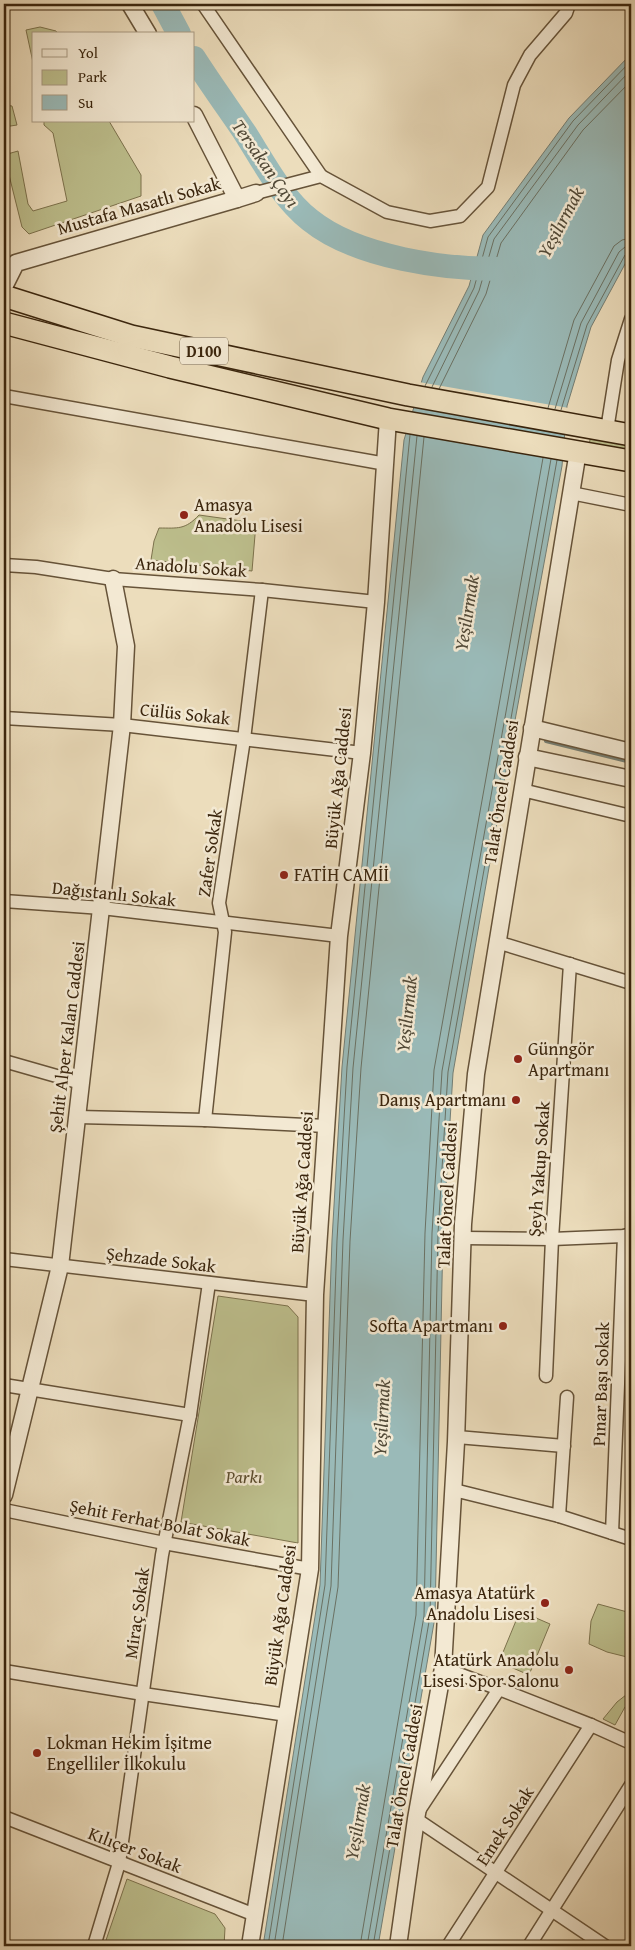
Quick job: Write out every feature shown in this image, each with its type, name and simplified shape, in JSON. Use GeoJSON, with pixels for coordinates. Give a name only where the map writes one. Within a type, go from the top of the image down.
{"type":"FeatureCollection","features":[{"type":"Feature","properties":{"kind":"highway","name":"D100"},"geometry":{"type":"LineString","coordinates":[[4,296],[131,336],[408,395],[631,435]]}},
{"type":"Feature","properties":{"kind":"highway","name":"D100"},"geometry":{"type":"LineString","coordinates":[[4,322],[170,367],[395,420],[631,461]]}},
{"type":"Feature","properties":{"kind":"street"},"geometry":{"type":"LineString","coordinates":[[130,4],[147,32]]}},
{"type":"Feature","properties":{"kind":"street"},"geometry":{"type":"LineString","coordinates":[[203,4],[321,176],[387,212],[430,221],[460,216],[488,187],[514,84],[530,55],[566,13],[569,4]]}},
{"type":"Feature","properties":{"kind":"street","name":"Mustafa Masatlı Sokak"},"geometry":{"type":"LineString","coordinates":[[4,287],[16,263],[237,199],[195,117]]}},
{"type":"Feature","properties":{"kind":"street"},"geometry":{"type":"LineString","coordinates":[[237,199],[321,176]]}},
{"type":"Feature","properties":{"kind":"street"},"geometry":{"type":"LineString","coordinates":[[607,430],[618,360],[631,319]]}},
{"type":"Feature","properties":{"kind":"street"},"geometry":{"type":"LineString","coordinates":[[4,396],[386,464]]}},
{"type":"Feature","properties":{"kind":"street","name":"Büyük Ağa Caddesi"},"geometry":{"type":"LineString","coordinates":[[250,1946],[310,1569],[315,1295],[339,936],[362,753],[386,464],[395,420]]}},
{"type":"Feature","properties":{"kind":"street","name":"Talat Öncel Caddesi"},"geometry":{"type":"LineString","coordinates":[[398,1946],[416,1816],[443,1668],[457,1437],[463,1224],[476,1074],[571,493],[573,450]]}},
{"type":"Feature","properties":{"kind":"street"},"geometry":{"type":"LineString","coordinates":[[571,493],[631,505]]}},
{"type":"Feature","properties":{"kind":"street","name":"Anadolu Sokak"},"geometry":{"type":"LineString","coordinates":[[4,565],[36,567],[113,579],[262,590],[376,602]]}},
{"type":"Feature","properties":{"kind":"street","name":"Şehit Alper Kalan Caddesi"},"geometry":{"type":"LineString","coordinates":[[4,1495],[60,1266],[82,1083],[122,725],[126,646],[113,579]]}},
{"type":"Feature","properties":{"kind":"street","name":"Zafer Sokak"},"geometry":{"type":"LineString","coordinates":[[205,1120],[225,932],[219,903],[244,738],[262,590]]}},
{"type":"Feature","properties":{"kind":"street","name":"Cülüs Sokak"},"geometry":{"type":"LineString","coordinates":[[4,718],[122,725],[362,753]]}},
{"type":"Feature","properties":{"kind":"street"},"geometry":{"type":"LineString","coordinates":[[532,728],[631,752]]}},
{"type":"Feature","properties":{"kind":"street"},"geometry":{"type":"LineString","coordinates":[[528,757],[631,779]]}},
{"type":"Feature","properties":{"kind":"street"},"geometry":{"type":"LineString","coordinates":[[522,790],[631,816]]}},
{"type":"Feature","properties":{"kind":"street","name":"Dağıstanlı Sokak"},"geometry":{"type":"LineString","coordinates":[[4,901],[102,908],[339,936]]}},
{"type":"Feature","properties":{"kind":"street"},"geometry":{"type":"LineString","coordinates":[[497,942],[570,964],[630,979]]}},
{"type":"Feature","properties":{"kind":"street","name":"Şeyh Yakup Sokak"},"geometry":{"type":"LineString","coordinates":[[546,1376],[552,1239],[570,964]]}},
{"type":"Feature","properties":{"kind":"street"},"geometry":{"type":"LineString","coordinates":[[4,1061],[82,1083]]}},
{"type":"Feature","properties":{"kind":"street"},"geometry":{"type":"LineString","coordinates":[[78,1116],[326,1126]]}},
{"type":"Feature","properties":{"kind":"street"},"geometry":{"type":"LineString","coordinates":[[464,1238],[552,1239],[628,1235]]}},
{"type":"Feature","properties":{"kind":"street","name":"Pınar Başı Sokak"},"geometry":{"type":"LineString","coordinates":[[612,1533],[628,1235]]}},
{"type":"Feature","properties":{"kind":"street","name":"Şehzade Sokak"},"geometry":{"type":"LineString","coordinates":[[4,1259],[315,1295]]}},
{"type":"Feature","properties":{"kind":"street","name":"Miraç Sokak"},"geometry":{"type":"LineString","coordinates":[[94,1946],[119,1863],[164,1543],[190,1415],[209,1283]]}},
{"type":"Feature","properties":{"kind":"street"},"geometry":{"type":"LineString","coordinates":[[4,1385],[190,1415]]}},
{"type":"Feature","properties":{"kind":"street"},"geometry":{"type":"LineString","coordinates":[[559,1516],[567,1397]]}},
{"type":"Feature","properties":{"kind":"street"},"geometry":{"type":"LineString","coordinates":[[457,1437],[564,1446]]}},
{"type":"Feature","properties":{"kind":"street"},"geometry":{"type":"LineString","coordinates":[[454,1490],[559,1516],[631,1539]]}},
{"type":"Feature","properties":{"kind":"street","name":"Şehit Ferhat Bolat Sokak"},"geometry":{"type":"LineString","coordinates":[[4,1510],[164,1543],[310,1569]]}},
{"type":"Feature","properties":{"kind":"street"},"geometry":{"type":"LineString","coordinates":[[443,1668],[591,1725],[631,1743]]}},
{"type":"Feature","properties":{"kind":"street"},"geometry":{"type":"LineString","coordinates":[[4,1670],[143,1694],[287,1715]]}},
{"type":"Feature","properties":{"kind":"street"},"geometry":{"type":"LineString","coordinates":[[499,1689],[416,1816],[605,1946]]}},
{"type":"Feature","properties":{"kind":"street","name":"Emek Sokak"},"geometry":{"type":"LineString","coordinates":[[448,1946],[591,1725]]}},
{"type":"Feature","properties":{"kind":"street"},"geometry":{"type":"LineString","coordinates":[[529,1946],[631,1785]]}},
{"type":"Feature","properties":{"kind":"street","name":"Kılıçer Sokak"},"geometry":{"type":"LineString","coordinates":[[4,1817],[255,1915]]}},
{"type":"Feature","properties":{"kind":"green space"},"geometry":{"type":"Polygon","coordinates":[[[40,27],[57,32],[32,32],[32,58],[26,30],[40,27]]]}},
{"type":"Feature","properties":{"kind":"green space"},"geometry":{"type":"Polygon","coordinates":[[[4,105],[12,106],[17,125],[4,127],[4,105]]]}},
{"type":"Feature","properties":{"kind":"green space"},"geometry":{"type":"Polygon","coordinates":[[[44,122],[110,122],[141,175],[141,196],[29,234],[22,227],[4,155],[18,151],[28,204],[33,211],[67,201],[53,133],[44,125],[44,122]]]}},
{"type":"Feature","properties":{"kind":"green space"},"geometry":{"type":"Polygon","coordinates":[[[591,435],[631,442],[631,453],[589,445],[591,435]]]}},
{"type":"Feature","properties":{"kind":"green space"},"geometry":{"type":"Polygon","coordinates":[[[199,515],[256,523],[252,571],[151,560],[154,541],[159,528],[185,526],[199,515]]]}},
{"type":"Feature","properties":{"kind":"green space","name":"Parkı"},"geometry":{"type":"Polygon","coordinates":[[[218,1296],[288,1306],[298,1317],[298,1543],[181,1522],[218,1296]]]}},
{"type":"Feature","properties":{"kind":"green space"},"geometry":{"type":"Polygon","coordinates":[[[598,1604],[631,1613],[631,1658],[607,1652],[589,1644],[591,1621],[598,1604]]]}},
{"type":"Feature","properties":{"kind":"green space"},"geometry":{"type":"Polygon","coordinates":[[[520,1611],[550,1624],[529,1675],[499,1662],[520,1611]]]}},
{"type":"Feature","properties":{"kind":"green space"},"geometry":{"type":"Polygon","coordinates":[[[631,1691],[631,1706],[625,1707],[615,1725],[603,1719],[617,1702],[631,1691]]]}},
{"type":"Feature","properties":{"kind":"green space"},"geometry":{"type":"Polygon","coordinates":[[[127,1879],[215,1914],[225,1928],[224,1946],[104,1946],[127,1879]]]}},
{"type":"Feature","properties":{"kind":"water","name":"Yeşilırmak"},"geometry":{"type":"Polygon","coordinates":[[[631,54],[631,253],[591,327],[567,406],[562,466],[453,1073],[443,1234],[435,1617],[378,1946],[263,1946],[320,1585],[332,1240],[342,1067],[404,440],[423,377],[469,286],[483,235],[569,118],[631,54]]]}},
{"type":"Feature","properties":{"kind":"pier"},"geometry":{"type":"Polygon","coordinates":[[[419,382],[569,408],[567,432],[412,405],[419,382]]]}},
{"type":"Feature","properties":{"kind":"waterway","name":"Tersakan Çayı"},"geometry":{"type":"LineString","coordinates":[[163,4],[178,32]]}},
{"type":"Feature","properties":{"kind":"waterway","name":"Tersakan Çayı"},"geometry":{"type":"LineString","coordinates":[[195,59],[282,191],[310,220],[329,233],[352,244],[404,259],[457,267],[506,269]]}},
{"type":"Feature","properties":{"kind":"waterway"},"geometry":{"type":"LineString","coordinates":[[546,741],[631,762]]}},
{"type":"Feature","properties":{"kind":"place","name":"Amasya Anadolu Lisesi"},"geometry":{"type":"Point","coordinates":[184,515]}},
{"type":"Feature","properties":{"kind":"place","name":"FATİH CAMİİ"},"geometry":{"type":"Point","coordinates":[284,875]}},
{"type":"Feature","properties":{"kind":"place","name":"Günngör Apartmanı"},"geometry":{"type":"Point","coordinates":[518,1059]}},
{"type":"Feature","properties":{"kind":"place","name":"Danış Apartmanı"},"geometry":{"type":"Point","coordinates":[516,1100]}},
{"type":"Feature","properties":{"kind":"place","name":"Softa Apartmanı"},"geometry":{"type":"Point","coordinates":[503,1326]}},
{"type":"Feature","properties":{"kind":"place","name":"Amasya Atatürk Anadolu Lisesi"},"geometry":{"type":"Point","coordinates":[545,1603]}},
{"type":"Feature","properties":{"kind":"place","name":"Atatürk Anadolu Lisesi Spor Salonu"},"geometry":{"type":"Point","coordinates":[569,1670]}},
{"type":"Feature","properties":{"kind":"place","name":"Lokman Hekim İşitme Engelliler İlkokulu"},"geometry":{"type":"Point","coordinates":[37,1753]}}]}
